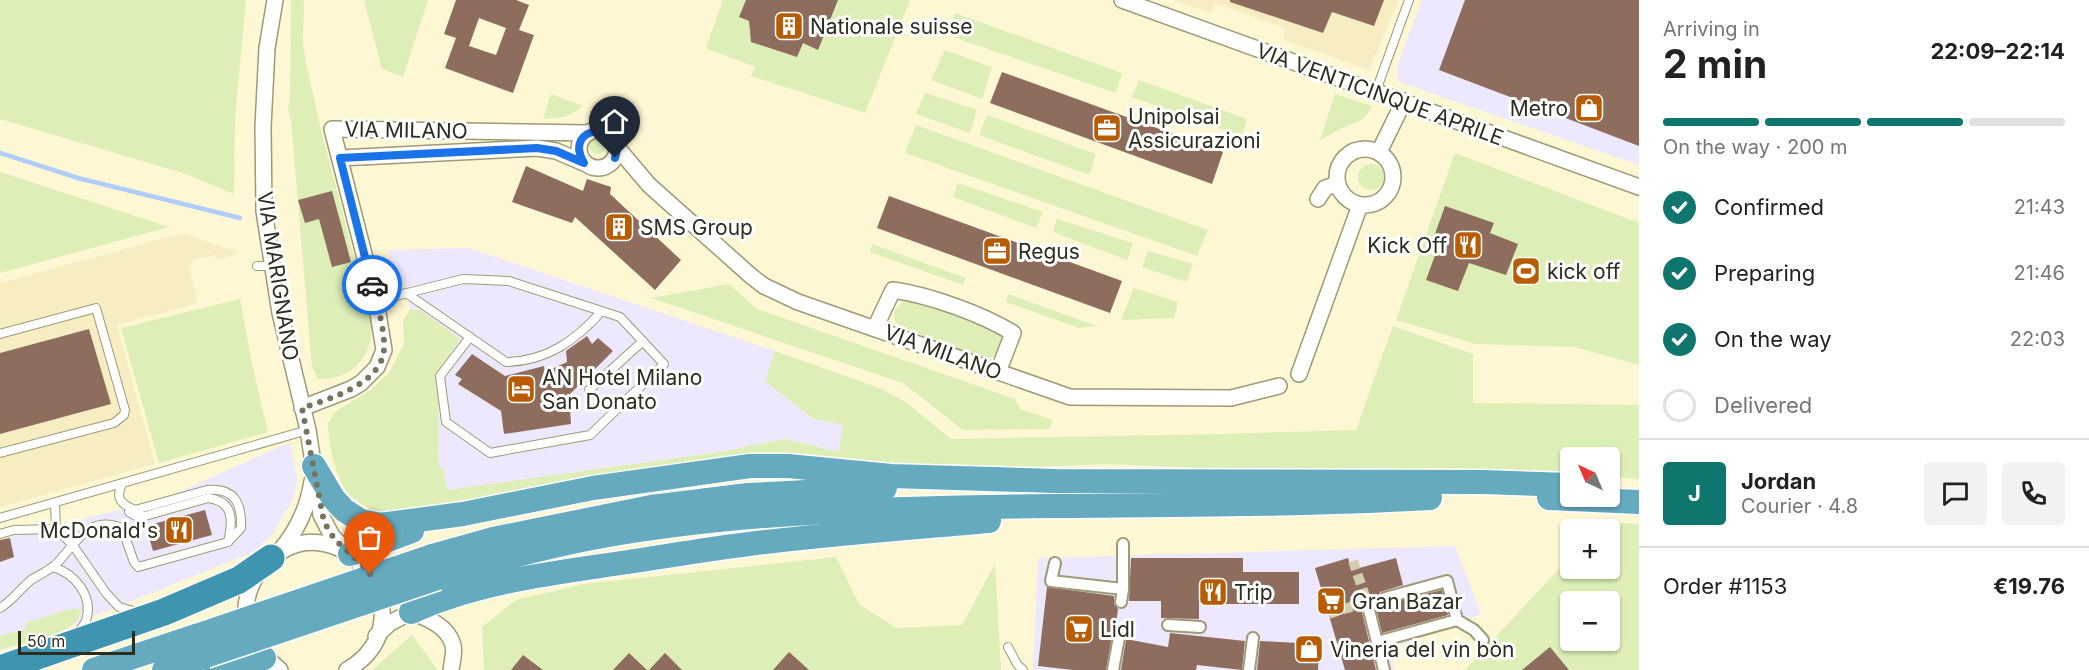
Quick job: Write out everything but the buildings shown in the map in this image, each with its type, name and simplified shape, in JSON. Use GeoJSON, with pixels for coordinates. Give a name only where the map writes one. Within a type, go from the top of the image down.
{"type":"FeatureCollection","features":[{"type":"Feature","properties":{"kind":"highway"},"geometry":{"type":"LineString","coordinates":[[314,466],[333,498],[344,510],[361,521],[380,525],[463,514],[593,488],[750,466],[788,466],[891,476],[1055,481],[1484,482],[1560,485]]}},
{"type":"Feature","properties":{"kind":"highway"},"geometry":{"type":"LineString","coordinates":[[164,670],[435,567],[504,537],[651,507],[704,500],[826,491],[1055,481]]}},
{"type":"Feature","properties":{"kind":"highway"},"geometry":{"type":"LineString","coordinates":[[1620,487],[1639,488]]}},
{"type":"Feature","properties":{"kind":"highway"},"geometry":{"type":"LineString","coordinates":[[435,567],[487,562],[602,536],[732,519],[924,507],[1349,502],[1457,496],[1639,502]]}},
{"type":"Feature","properties":{"kind":"highway"},"geometry":{"type":"LineString","coordinates":[[411,612],[471,590],[526,578],[747,544],[872,531],[1195,505]]}},
{"type":"Feature","properties":{"kind":"highway"},"geometry":{"type":"LineString","coordinates":[[350,554],[463,514]]}},
{"type":"Feature","properties":{"kind":"highway"},"geometry":{"type":"LineString","coordinates":[[0,669],[13,660],[60,648],[164,612],[239,580],[272,558]]}},
{"type":"Feature","properties":{"kind":"highway"},"geometry":{"type":"LineString","coordinates":[[94,670],[207,654],[270,665]]}},
{"type":"Feature","properties":{"kind":"street","name":"VIA MARIGNANO"},"geometry":{"type":"LineString","coordinates":[[275,0],[267,48],[263,127],[264,211],[284,336],[308,430],[320,507],[324,522],[332,536],[367,570],[378,591],[381,617],[376,636]]}},
{"type":"Feature","properties":{"kind":"street","name":"VIA VENTICINQUE APRILE"},"geometry":{"type":"LineString","coordinates":[[1122,0],[1639,187]]}},
{"type":"Feature","properties":{"kind":"street"},"geometry":{"type":"LineString","coordinates":[[1379,152],[1404,101]]}},
{"type":"Feature","properties":{"kind":"street","name":"VIA MILANO"},"geometry":{"type":"LineString","coordinates":[[616,146],[613,138],[604,131],[594,130],[588,133],[333,129],[340,158],[537,148],[556,151],[592,167],[605,166],[627,172],[649,185],[764,286],[798,302],[1070,397],[1231,398],[1279,386]]}},
{"type":"Feature","properties":{"kind":"street"},"geometry":{"type":"LineString","coordinates":[[584,163],[579,148],[581,141],[588,133]]}},
{"type":"Feature","properties":{"kind":"street"},"geometry":{"type":"LineString","coordinates":[[605,166],[615,158],[616,146]]}},
{"type":"Feature","properties":{"kind":"street"},"geometry":{"type":"LineString","coordinates":[[616,146],[649,185]]}},
{"type":"Feature","properties":{"kind":"street"},"geometry":{"type":"LineString","coordinates":[[1370,148],[1379,152],[1393,169],[1392,188],[1381,201],[1370,205],[1360,205],[1350,201],[1342,194],[1338,184],[1338,168],[1348,154],[1357,149],[1370,148]]}},
{"type":"Feature","properties":{"kind":"street"},"geometry":{"type":"LineString","coordinates":[[302,408],[351,389],[370,376],[377,367],[384,350],[376,301],[340,158]]}},
{"type":"Feature","properties":{"kind":"street"},"geometry":{"type":"LineString","coordinates":[[1318,199],[1325,188],[1338,184]]}},
{"type":"Feature","properties":{"kind":"street"},"geometry":{"type":"LineString","coordinates":[[1299,374],[1360,205]]}},
{"type":"Feature","properties":{"kind":"street","name":"VIA MILANO"},"geometry":{"type":"LineString","coordinates":[[875,328],[893,290],[918,293],[1000,325],[1013,333],[998,372]]}},
{"type":"Feature","properties":{"kind":"street","name":"VIA MARIGNANO"},"geometry":{"type":"LineString","coordinates":[[270,665],[250,637],[246,609],[248,592],[260,569],[290,537],[304,511],[309,497],[314,466]]}},
{"type":"Feature","properties":{"kind":"street"},"geometry":{"type":"LineString","coordinates":[[272,558],[288,548],[311,544],[332,546],[350,554]]}},
{"type":"Feature","properties":{"kind":"street"},"geometry":{"type":"LineString","coordinates":[[1121,602],[1124,544]]}},
{"type":"Feature","properties":{"kind":"street"},"geometry":{"type":"LineString","coordinates":[[1055,563],[1051,581],[1123,589]]}},
{"type":"Feature","properties":{"kind":"street"},"geometry":{"type":"LineString","coordinates":[[1385,598],[1447,581],[1457,620],[1474,630],[1484,640]]}},
{"type":"Feature","properties":{"kind":"street"},"geometry":{"type":"LineString","coordinates":[[1367,602],[1384,670]]}},
{"type":"Feature","properties":{"kind":"street"},"geometry":{"type":"LineString","coordinates":[[347,670],[364,656],[376,636],[390,623],[411,612],[439,626],[451,640],[453,650],[451,670]]}},
{"type":"Feature","properties":{"kind":"street"},"geometry":{"type":"LineString","coordinates":[[1377,642],[1457,620]]}},
{"type":"Feature","properties":{"kind":"street"},"geometry":{"type":"LineString","coordinates":[[1168,625],[1200,627]]}},
{"type":"Feature","properties":{"kind":"street"},"geometry":{"type":"LineString","coordinates":[[1113,670],[1119,637]]}},
{"type":"Feature","properties":{"kind":"street"},"geometry":{"type":"LineString","coordinates":[[1249,670],[1253,638]]}},
{"type":"Feature","properties":{"kind":"lane"},"geometry":{"type":"LineString","coordinates":[[1376,91],[1408,0]]}},
{"type":"Feature","properties":{"kind":"lane"},"geometry":{"type":"LineString","coordinates":[[257,266],[273,266]]}},
{"type":"Feature","properties":{"kind":"lane"},"geometry":{"type":"LineString","coordinates":[[376,301],[463,279],[509,281],[620,317],[664,364],[590,435],[490,453],[446,422],[441,376],[470,336]]}},
{"type":"Feature","properties":{"kind":"lane"},"geometry":{"type":"LineString","coordinates":[[406,293],[506,362],[523,362],[547,355],[578,335],[602,311]]}},
{"type":"Feature","properties":{"kind":"lane"},"geometry":{"type":"LineString","coordinates":[[0,334],[96,308],[125,410],[124,415],[114,423],[0,453]]}},
{"type":"Feature","properties":{"kind":"lane"},"geometry":{"type":"LineString","coordinates":[[589,390],[643,341]]}},
{"type":"Feature","properties":{"kind":"lane"},"geometry":{"type":"LineString","coordinates":[[0,518],[308,430]]}},
{"type":"Feature","properties":{"kind":"lane"},"geometry":{"type":"LineString","coordinates":[[0,608],[33,579],[53,567],[72,544],[101,523],[110,523],[122,528],[134,562],[138,567],[228,542],[241,528],[242,515],[234,498],[227,491],[207,490],[135,510],[124,506],[118,493],[122,484]]}},
{"type":"Feature","properties":{"kind":"lane"},"geometry":{"type":"LineString","coordinates":[[55,503],[56,529]]}},
{"type":"Feature","properties":{"kind":"lane"},"geometry":{"type":"LineString","coordinates":[[0,534],[14,530],[56,529],[72,544],[106,594],[119,607],[139,612],[164,612]]}},
{"type":"Feature","properties":{"kind":"lane"},"geometry":{"type":"LineString","coordinates":[[53,567],[73,577],[81,586],[87,605],[86,621],[77,634],[60,648]]}},
{"type":"Feature","properties":{"kind":"lane"},"geometry":{"type":"LineString","coordinates":[[1008,647],[1023,670]]}},
{"type":"Feature","properties":{"kind":"shaded area"},"geometry":{"type":"Polygon","coordinates":[[[1173,0],[1399,0],[1369,70],[1284,40],[1285,28],[1214,3],[1211,13],[1173,0]]]}},
{"type":"Feature","properties":{"kind":"shaded area","name":"Metro"},"geometry":{"type":"Polygon","coordinates":[[[1422,0],[1639,0],[1639,165],[1399,82],[1397,66],[1422,0]]]}},
{"type":"Feature","properties":{"kind":"shaded area"},"geometry":{"type":"Polygon","coordinates":[[[183,233],[231,250],[235,249],[236,255],[216,260],[215,255],[192,260],[193,264],[189,267],[198,303],[117,325],[155,464],[0,507],[0,283],[183,233]]]}},
{"type":"Feature","properties":{"kind":"shaded area"},"geometry":{"type":"Polygon","coordinates":[[[469,248],[775,351],[766,381],[812,418],[844,425],[840,452],[786,439],[714,453],[447,490],[443,469],[440,469],[438,459],[439,371],[460,339],[420,310],[410,309],[404,285],[392,275],[389,250],[469,248]]]}},
{"type":"Feature","properties":{"kind":"shaded area"},"geometry":{"type":"Polygon","coordinates":[[[290,442],[298,481],[292,501],[272,535],[254,552],[72,625],[56,634],[0,650],[0,540],[165,498],[290,442]]]}},
{"type":"Feature","properties":{"kind":"shaded area"},"geometry":{"type":"Polygon","coordinates":[[[1455,546],[1481,614],[1390,649],[1394,670],[1033,670],[1038,558],[1455,546]]]}},
{"type":"Feature","properties":{"kind":"green space"},"geometry":{"type":"Polygon","coordinates":[[[0,0],[246,0],[235,118],[234,194],[183,173],[0,119],[0,0]]]}},
{"type":"Feature","properties":{"kind":"green space"},"geometry":{"type":"Polygon","coordinates":[[[291,0],[304,0],[303,43],[306,63],[372,326],[371,338],[364,357],[350,371],[330,378],[318,379],[312,367],[291,120],[288,110],[291,0]]]}},
{"type":"Feature","properties":{"kind":"green space"},"geometry":{"type":"Polygon","coordinates":[[[364,0],[428,0],[403,77],[382,69],[364,0]]]}},
{"type":"Feature","properties":{"kind":"green space"},"geometry":{"type":"Polygon","coordinates":[[[723,0],[910,0],[865,113],[751,76],[755,67],[706,48],[723,0]]]}},
{"type":"Feature","properties":{"kind":"green space"},"geometry":{"type":"Polygon","coordinates":[[[955,13],[1122,73],[1116,93],[947,35],[955,13]]]}},
{"type":"Feature","properties":{"kind":"green space"},"geometry":{"type":"Polygon","coordinates":[[[945,50],[992,67],[982,99],[931,80],[945,50]]]}},
{"type":"Feature","properties":{"kind":"green space"},"geometry":{"type":"Polygon","coordinates":[[[1139,80],[1247,119],[1242,136],[1132,97],[1139,80]]]}},
{"type":"Feature","properties":{"kind":"green space"},"geometry":{"type":"Polygon","coordinates":[[[925,93],[977,110],[970,133],[916,114],[925,93]]]}},
{"type":"Feature","properties":{"kind":"green space"},"geometry":{"type":"Polygon","coordinates":[[[551,94],[583,106],[565,116],[543,119],[551,94]]]}},
{"type":"Feature","properties":{"kind":"green space"},"geometry":{"type":"Polygon","coordinates":[[[1335,94],[1372,106],[1360,121],[1320,140],[1335,94]]]}},
{"type":"Feature","properties":{"kind":"green space"},"geometry":{"type":"Polygon","coordinates":[[[987,115],[1096,154],[1089,175],[979,135],[987,115]]]}},
{"type":"Feature","properties":{"kind":"green space"},"geometry":{"type":"Polygon","coordinates":[[[916,125],[1208,230],[1197,256],[905,153],[916,125]]]}},
{"type":"Feature","properties":{"kind":"green space"},"geometry":{"type":"Polygon","coordinates":[[[594,138],[600,138],[605,146],[603,152],[594,154],[589,149],[589,143],[594,138]]]}},
{"type":"Feature","properties":{"kind":"green space","name":"kick off"},"geometry":{"type":"Polygon","coordinates":[[[1455,153],[1639,223],[1639,365],[1575,347],[1476,344],[1396,320],[1455,153]]]}},
{"type":"Feature","properties":{"kind":"green space"},"geometry":{"type":"Polygon","coordinates":[[[1371,164],[1380,168],[1384,177],[1380,186],[1371,190],[1362,186],[1358,177],[1362,168],[1371,164]]]}},
{"type":"Feature","properties":{"kind":"green space"},"geometry":{"type":"Polygon","coordinates":[[[0,172],[169,227],[0,273],[0,172]]]}},
{"type":"Feature","properties":{"kind":"green space"},"geometry":{"type":"Polygon","coordinates":[[[958,183],[1043,212],[1036,228],[953,197],[958,183]]]}},
{"type":"Feature","properties":{"kind":"green space"},"geometry":{"type":"Polygon","coordinates":[[[1057,219],[1133,243],[1127,260],[1053,232],[1057,219]]]}},
{"type":"Feature","properties":{"kind":"green space"},"geometry":{"type":"Polygon","coordinates":[[[872,244],[966,278],[963,285],[870,252],[872,244]]]}},
{"type":"Feature","properties":{"kind":"green space"},"geometry":{"type":"Polygon","coordinates":[[[1148,251],[1193,264],[1186,282],[1142,267],[1148,251]]]}},
{"type":"Feature","properties":{"kind":"green space"},"geometry":{"type":"Polygon","coordinates":[[[729,284],[757,309],[1015,399],[1020,409],[1053,420],[1049,429],[963,430],[903,383],[651,298],[729,284]]]}},
{"type":"Feature","properties":{"kind":"green space"},"geometry":{"type":"Polygon","coordinates":[[[1134,288],[1178,302],[1174,318],[1121,320],[1134,288]]]}},
{"type":"Feature","properties":{"kind":"green space"},"geometry":{"type":"Polygon","coordinates":[[[1008,294],[1097,326],[1079,328],[1006,302],[1008,294]]]}},
{"type":"Feature","properties":{"kind":"green space"},"geometry":{"type":"Polygon","coordinates":[[[240,299],[268,432],[159,463],[121,328],[240,299]]]}},
{"type":"Feature","properties":{"kind":"green space"},"geometry":{"type":"Polygon","coordinates":[[[914,301],[1001,333],[1003,345],[1001,352],[990,358],[976,357],[900,326],[895,321],[894,312],[902,302],[914,301]]]}},
{"type":"Feature","properties":{"kind":"green space"},"geometry":{"type":"Polygon","coordinates":[[[410,309],[420,310],[460,339],[439,371],[438,459],[440,468],[443,468],[447,490],[714,453],[786,439],[839,452],[843,425],[812,418],[765,381],[775,351],[882,389],[907,403],[951,439],[1356,430],[1393,326],[1473,354],[1473,403],[1639,405],[1639,479],[1620,478],[1620,447],[1560,447],[1560,474],[1489,470],[1219,469],[1111,464],[925,471],[767,455],[477,502],[374,514],[351,496],[344,487],[329,440],[328,423],[336,411],[371,390],[389,373],[404,344],[403,321],[410,309]]]}},
{"type":"Feature","properties":{"kind":"green space"},"geometry":{"type":"Polygon","coordinates":[[[1620,523],[1639,524],[1639,670],[1465,670],[1560,568],[1560,579],[1620,579],[1620,523]]]}},
{"type":"Feature","properties":{"kind":"green space"},"geometry":{"type":"Polygon","coordinates":[[[836,557],[859,604],[896,628],[962,625],[995,564],[1001,670],[484,670],[482,627],[516,600],[584,584],[836,557]]]}},
{"type":"Feature","properties":{"kind":"green space"},"geometry":{"type":"Polygon","coordinates":[[[70,609],[81,609],[78,618],[65,629],[43,638],[0,650],[0,636],[26,629],[26,623],[70,609]]]}},
{"type":"Feature","properties":{"kind":"green space"},"geometry":{"type":"Polygon","coordinates":[[[412,635],[438,670],[372,670],[412,635]]]}},
{"type":"Feature","properties":{"kind":"waterway"},"geometry":{"type":"LineString","coordinates":[[0,153],[78,178],[240,218]]}},
{"type":"Feature","properties":{"kind":"tunnel"},"geometry":{"type":"LineString","coordinates":[[1328,614],[1367,602],[1353,561]]}},
{"type":"Feature","properties":{"kind":"way so far"},"geometry":{"type":"LineString","coordinates":[[370,574],[335,540],[324,522],[302,408],[362,383],[377,367],[384,350],[372,285]]}},
{"type":"Feature","properties":{"kind":"place","name":"Nationale suisse"},"geometry":{"type":"Point","coordinates":[789,26]}},
{"type":"Feature","properties":{"kind":"place","name":"Metro"},"geometry":{"type":"Point","coordinates":[1589,108]}},
{"type":"Feature","properties":{"kind":"place","name":"Unipolsai Assicurazioni"},"geometry":{"type":"Point","coordinates":[1107,128]}},
{"type":"Feature","properties":{"kind":"place","name":"SMS Group"},"geometry":{"type":"Point","coordinates":[619,227]}},
{"type":"Feature","properties":{"kind":"place","name":"Kick Off"},"geometry":{"type":"Point","coordinates":[1468,245]}},
{"type":"Feature","properties":{"kind":"place","name":"Regus"},"geometry":{"type":"Point","coordinates":[997,251]}},
{"type":"Feature","properties":{"kind":"place","name":"kick off"},"geometry":{"type":"Point","coordinates":[1526,271]}},
{"type":"Feature","properties":{"kind":"place","name":"AN Hotel Milano San Donato"},"geometry":{"type":"Point","coordinates":[521,389]}},
{"type":"Feature","properties":{"kind":"place","name":"McDonald's"},"geometry":{"type":"Point","coordinates":[179,530]}},
{"type":"Feature","properties":{"kind":"place","name":"Trip"},"geometry":{"type":"Point","coordinates":[1213,592]}},
{"type":"Feature","properties":{"kind":"place","name":"Gran Bazar"},"geometry":{"type":"Point","coordinates":[1331,601]}},
{"type":"Feature","properties":{"kind":"place","name":"Lidl"},"geometry":{"type":"Point","coordinates":[1079,629]}},
{"type":"Feature","properties":{"kind":"place","name":"Vineria del vin bòn"},"geometry":{"type":"Point","coordinates":[1309,649]}},
{"type":"Feature","properties":{"kind":"route"},"geometry":{"type":"LineString","coordinates":[[372,285],[340,158],[537,148],[556,151],[584,163],[579,148],[581,141],[584,135],[594,130],[604,131],[613,138],[616,146],[615,158]]}}]}
